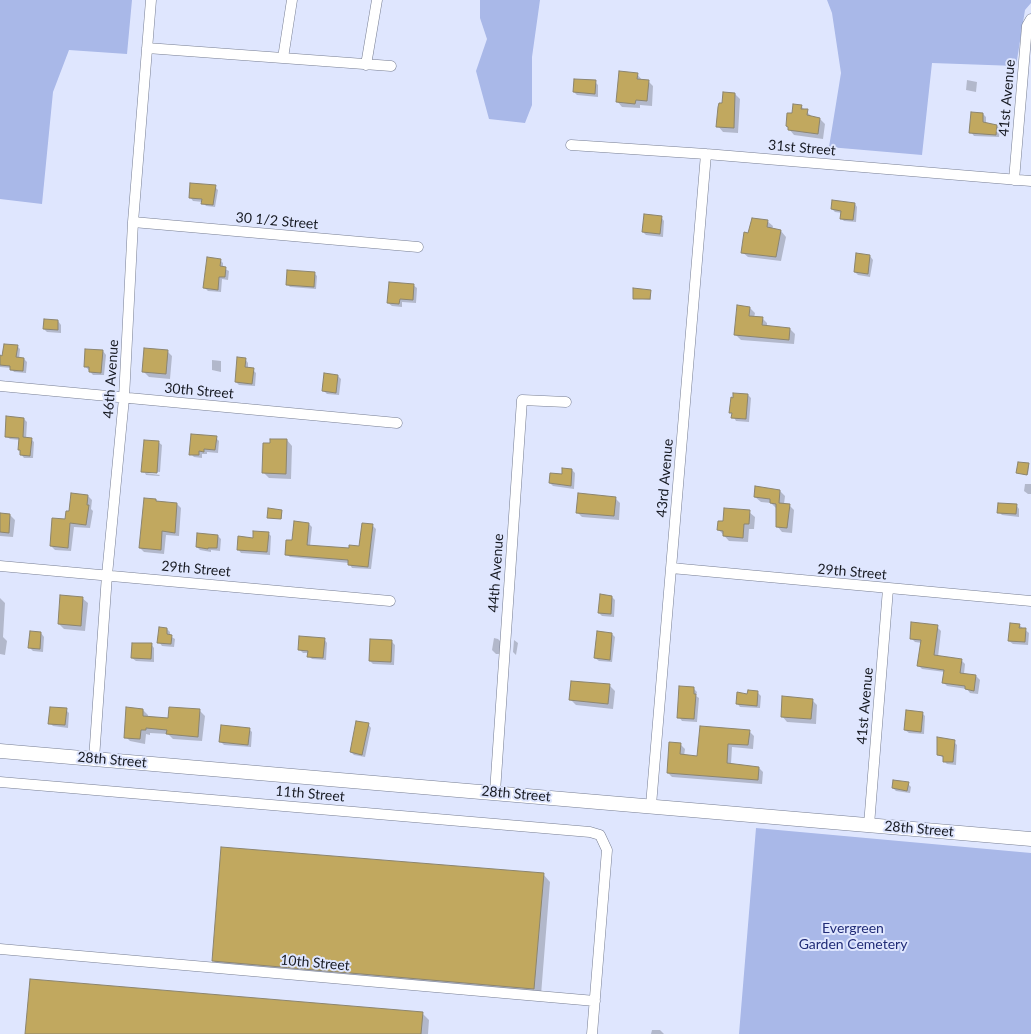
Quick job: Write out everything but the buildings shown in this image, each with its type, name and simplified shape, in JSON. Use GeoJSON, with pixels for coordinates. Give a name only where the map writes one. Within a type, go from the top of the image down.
{"type":"FeatureCollection","features":[{"type":"Feature","properties":{"kind":"main road","name":"28th Street"},"geometry":{"type":"LineString","coordinates":[[0,750],[1031,838]]}},
{"type":"Feature","properties":{"kind":"street","name":"46th Avenue"},"geometry":{"type":"LineString","coordinates":[[94,759],[107,576],[124,398],[133,222],[151,0]]}},
{"type":"Feature","properties":{"kind":"street"},"geometry":{"type":"LineString","coordinates":[[283,58],[292,0]]}},
{"type":"Feature","properties":{"kind":"street"},"geometry":{"type":"LineString","coordinates":[[366,65],[377,0]]}},
{"type":"Feature","properties":{"kind":"street","name":"41st Avenue"},"geometry":{"type":"LineString","coordinates":[[1014,180],[1028,26],[1031,19]]}},
{"type":"Feature","properties":{"kind":"street"},"geometry":{"type":"LineString","coordinates":[[147,48],[391,66]]}},
{"type":"Feature","properties":{"kind":"street","name":"31st Street"},"geometry":{"type":"LineString","coordinates":[[571,145],[706,154],[1031,181]]}},
{"type":"Feature","properties":{"kind":"street","name":"43rd Avenue"},"geometry":{"type":"LineString","coordinates":[[651,805],[706,154]]}},
{"type":"Feature","properties":{"kind":"street","name":"30 1/2 Street"},"geometry":{"type":"LineString","coordinates":[[133,222],[418,247]]}},
{"type":"Feature","properties":{"kind":"street","name":"30th Street"},"geometry":{"type":"LineString","coordinates":[[0,386],[396,423]]}},
{"type":"Feature","properties":{"kind":"street","name":"44th Avenue"},"geometry":{"type":"LineString","coordinates":[[495,792],[522,400],[566,402]]}},
{"type":"Feature","properties":{"kind":"street","name":"29th Street"},"geometry":{"type":"LineString","coordinates":[[0,566],[390,601]]}},
{"type":"Feature","properties":{"kind":"street","name":"29th Street"},"geometry":{"type":"LineString","coordinates":[[671,568],[1031,601]]}},
{"type":"Feature","properties":{"kind":"street","name":"41st Avenue"},"geometry":{"type":"LineString","coordinates":[[869,825],[888,589]]}},
{"type":"Feature","properties":{"kind":"street","name":"11th Street"},"geometry":{"type":"LineString","coordinates":[[0,782],[590,832],[600,835],[607,850],[595,1001]]}},
{"type":"Feature","properties":{"kind":"street","name":"10th Street"},"geometry":{"type":"LineString","coordinates":[[0,950],[595,1001]]}},
{"type":"Feature","properties":{"kind":"street"},"geometry":{"type":"LineString","coordinates":[[592,1034],[595,1001]]}},
{"type":"Feature","properties":{"kind":"green space"},"geometry":{"type":"Polygon","coordinates":[[[0,0],[132,0],[127,54],[69,50],[53,92],[42,204],[0,199],[0,0]]]}},
{"type":"Feature","properties":{"kind":"green space"},"geometry":{"type":"Polygon","coordinates":[[[480,0],[540,0],[532,57],[532,105],[525,123],[489,119],[476,71],[487,39],[480,18],[480,0]]]}},
{"type":"Feature","properties":{"kind":"green space"},"geometry":{"type":"Polygon","coordinates":[[[827,0],[1031,0],[1031,3],[1025,10],[1016,66],[932,63],[922,155],[829,147],[841,73],[832,13],[827,0]]]}},
{"type":"Feature","properties":{"kind":"green space","name":"Evergreen Garden Cemetery"},"geometry":{"type":"Polygon","coordinates":[[[756,828],[1031,853],[1031,1034],[739,1034],[756,828]]]}}]}
